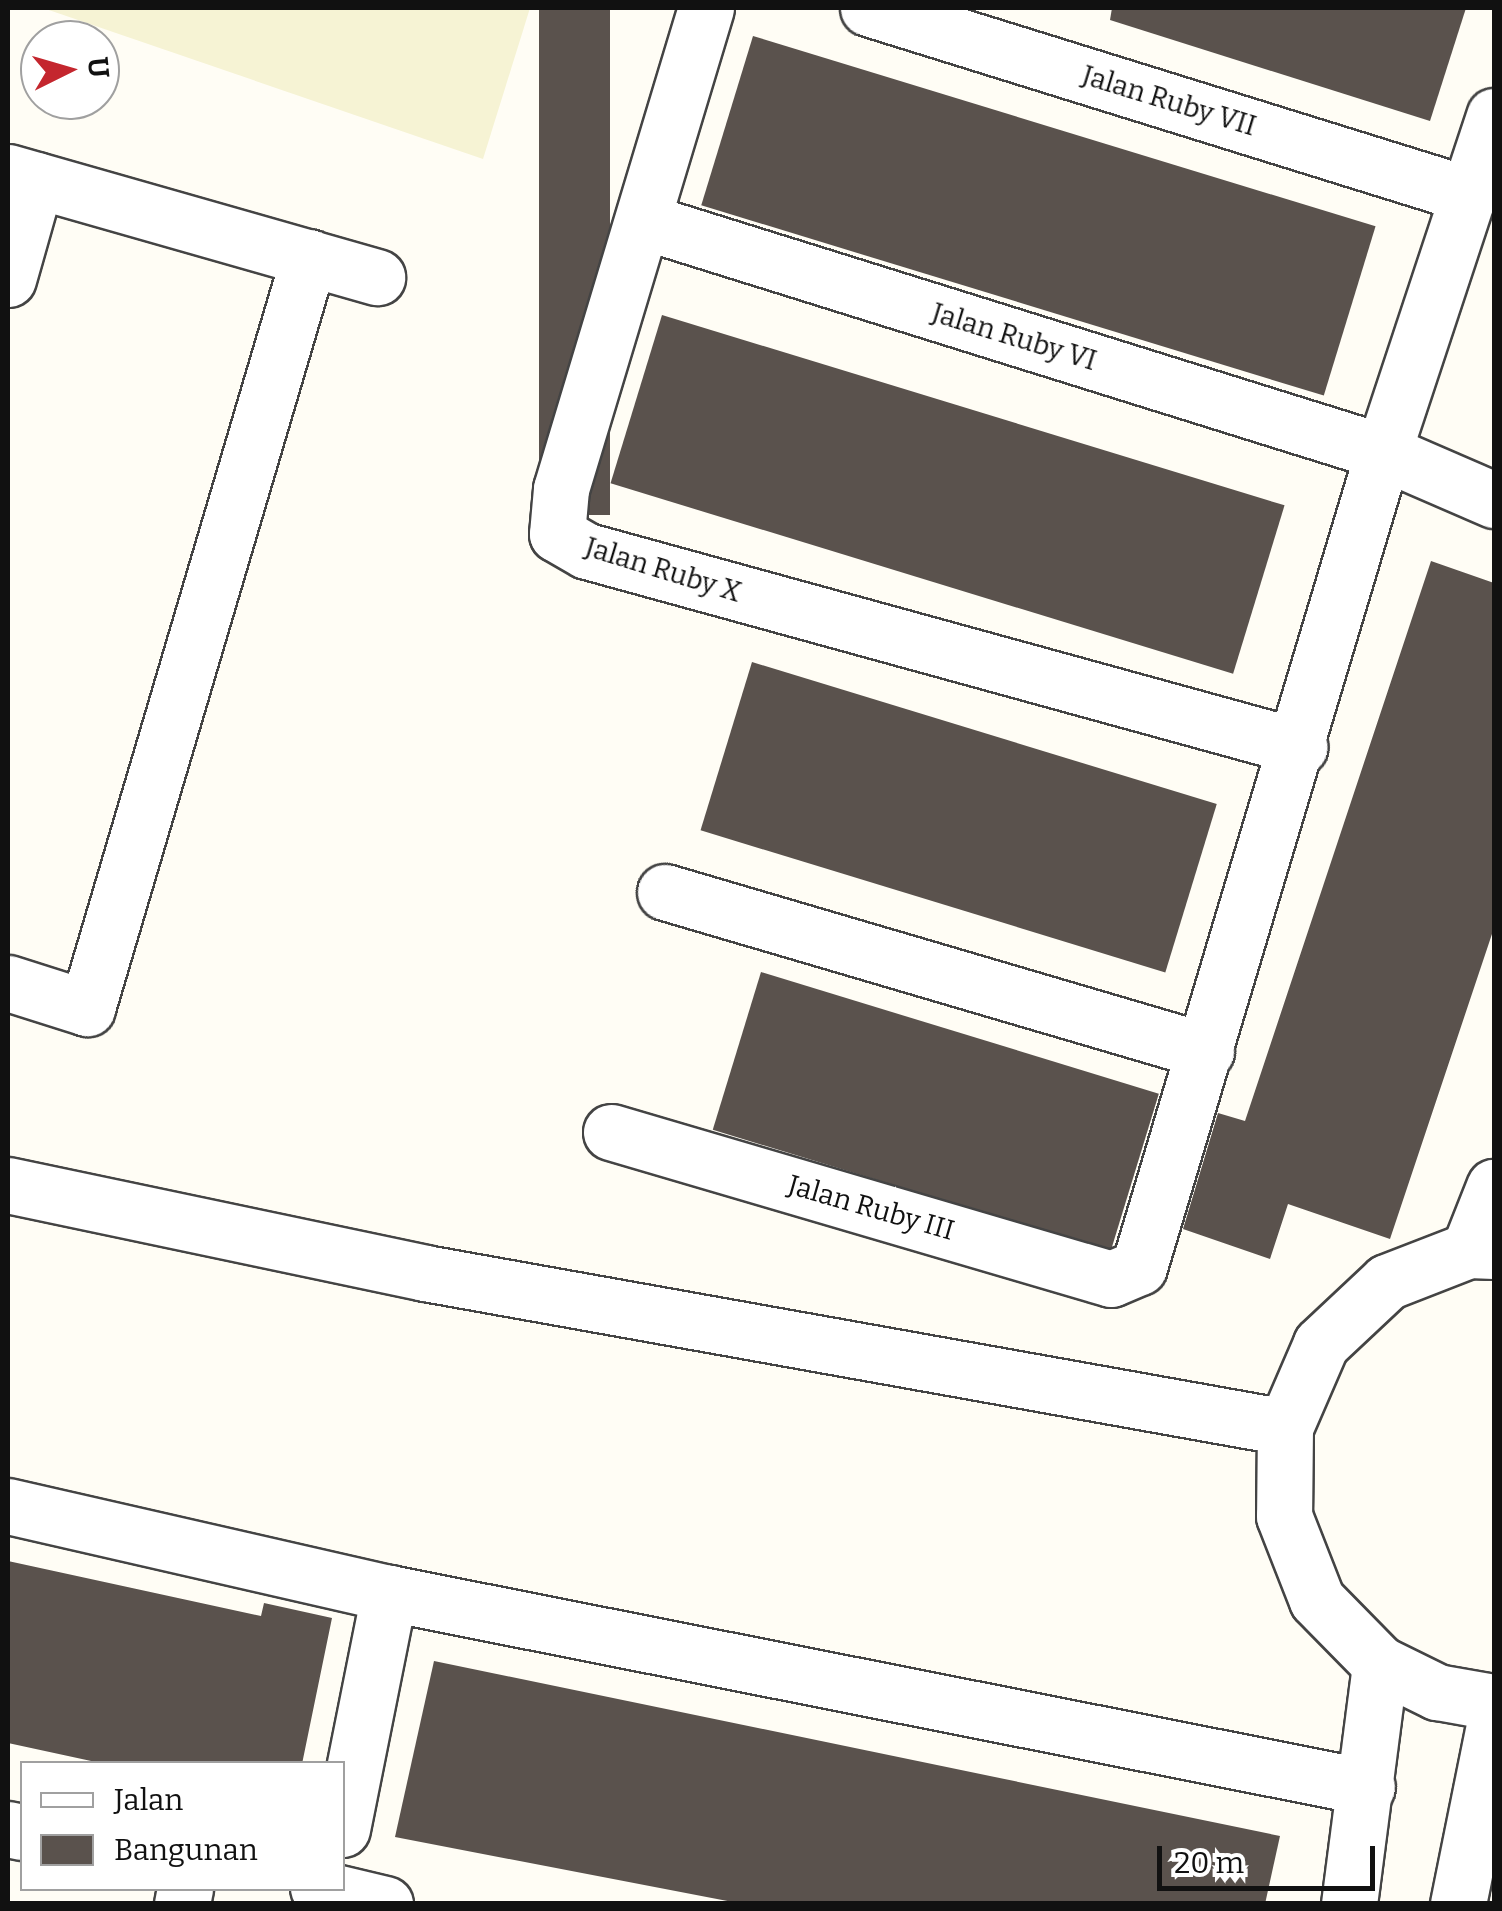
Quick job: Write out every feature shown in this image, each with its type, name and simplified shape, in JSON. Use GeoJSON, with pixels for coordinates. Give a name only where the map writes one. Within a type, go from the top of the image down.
{"type":"FeatureCollection","features":[{"type":"Feature","properties":{"kind":"street","name":"Jalan Ruby X"},"geometry":{"type":"LineString","coordinates":[[706,8],[646,222],[561,488],[556,534],[587,552],[1300,747]]}},
{"type":"Feature","properties":{"kind":"street","name":"Jalan Ruby VII"},"geometry":{"type":"LineString","coordinates":[[868,8],[1470,196]]}},
{"type":"Feature","properties":{"kind":"street"},"geometry":{"type":"LineString","coordinates":[[665,892],[1206,1051],[1300,747],[1383,452],[1494,116]]}},
{"type":"Feature","properties":{"kind":"street"},"geometry":{"type":"LineString","coordinates":[[8,279],[22,176],[377,276]]}},
{"type":"Feature","properties":{"kind":"street","name":"Jalan Ruby VI"},"geometry":{"type":"LineString","coordinates":[[646,222],[1383,452],[1494,500]]}},
{"type":"Feature","properties":{"kind":"street"},"geometry":{"type":"LineString","coordinates":[[8,983],[87,1008],[309,257]]}},
{"type":"Feature","properties":{"kind":"street","name":"Jalan Ruby III"},"geometry":{"type":"LineString","coordinates":[[611,1132],[1111,1279],[1130,1275],[1146,1252],[1206,1051]]}},
{"type":"Feature","properties":{"kind":"street"},"geometry":{"type":"LineString","coordinates":[[8,1185],[425,1273],[1285,1427]]}},
{"type":"Feature","properties":{"kind":"street"},"geometry":{"type":"LineString","coordinates":[[1494,1187],[1482,1251],[1386,1282],[1321,1344],[1285,1427],[1284,1516],[1317,1600],[1380,1664],[1437,1692],[1494,1702]]}},
{"type":"Feature","properties":{"kind":"street"},"geometry":{"type":"LineString","coordinates":[[8,1506],[389,1594],[1367,1786]]}},
{"type":"Feature","properties":{"kind":"street"},"geometry":{"type":"LineString","coordinates":[[345,1814],[389,1594]]}},
{"type":"Feature","properties":{"kind":"street"},"geometry":{"type":"LineString","coordinates":[[1349,1904],[1380,1664]]}},
{"type":"Feature","properties":{"kind":"street"},"geometry":{"type":"LineString","coordinates":[[1458,1904],[1494,1726]]}},
{"type":"Feature","properties":{"kind":"street"},"geometry":{"type":"LineString","coordinates":[[334,1891],[384,1904]]}},
{"type":"Feature","properties":{"kind":"shaded area"},"geometry":{"type":"Polygon","coordinates":[[[43,8],[530,8],[483,159],[120,34],[120,20],[78,20],[43,8]]]}},
{"type":"Feature","properties":{"kind":"building"},"geometry":{"type":"Polygon","coordinates":[[[539,8],[610,8],[610,515],[539,515],[539,8]]]}},
{"type":"Feature","properties":{"kind":"building"},"geometry":{"type":"Polygon","coordinates":[[[1112,8],[1466,8],[1430,121],[1110,20],[1112,8]]]}},
{"type":"Feature","properties":{"kind":"building"},"geometry":{"type":"Polygon","coordinates":[[[753,36],[1376,226],[1324,396],[701,205],[753,36]]]}},
{"type":"Feature","properties":{"kind":"building"},"geometry":{"type":"Polygon","coordinates":[[[662,315],[1285,505],[1233,674],[611,483],[662,315]]]}},
{"type":"Feature","properties":{"kind":"building"},"geometry":{"type":"Polygon","coordinates":[[[1431,561],[1494,583],[1494,928],[1390,1239],[1288,1204],[1270,1259],[1183,1229],[1218,1113],[1245,1121],[1431,561]]]}},
{"type":"Feature","properties":{"kind":"building"},"geometry":{"type":"Polygon","coordinates":[[[752,662],[1217,804],[1165,972],[701,830],[752,662]]]}},
{"type":"Feature","properties":{"kind":"building"},"geometry":{"type":"Polygon","coordinates":[[[761,972],[1159,1094],[1111,1251],[713,1130],[761,972]]]}},
{"type":"Feature","properties":{"kind":"building"},"geometry":{"type":"Polygon","coordinates":[[[8,1561],[261,1616],[264,1603],[332,1618],[303,1761],[91,1761],[8,1743],[8,1561]]]}},
{"type":"Feature","properties":{"kind":"building"},"geometry":{"type":"Polygon","coordinates":[[[434,1661],[1280,1836],[1265,1904],[743,1904],[395,1837],[434,1661]]]}}]}
